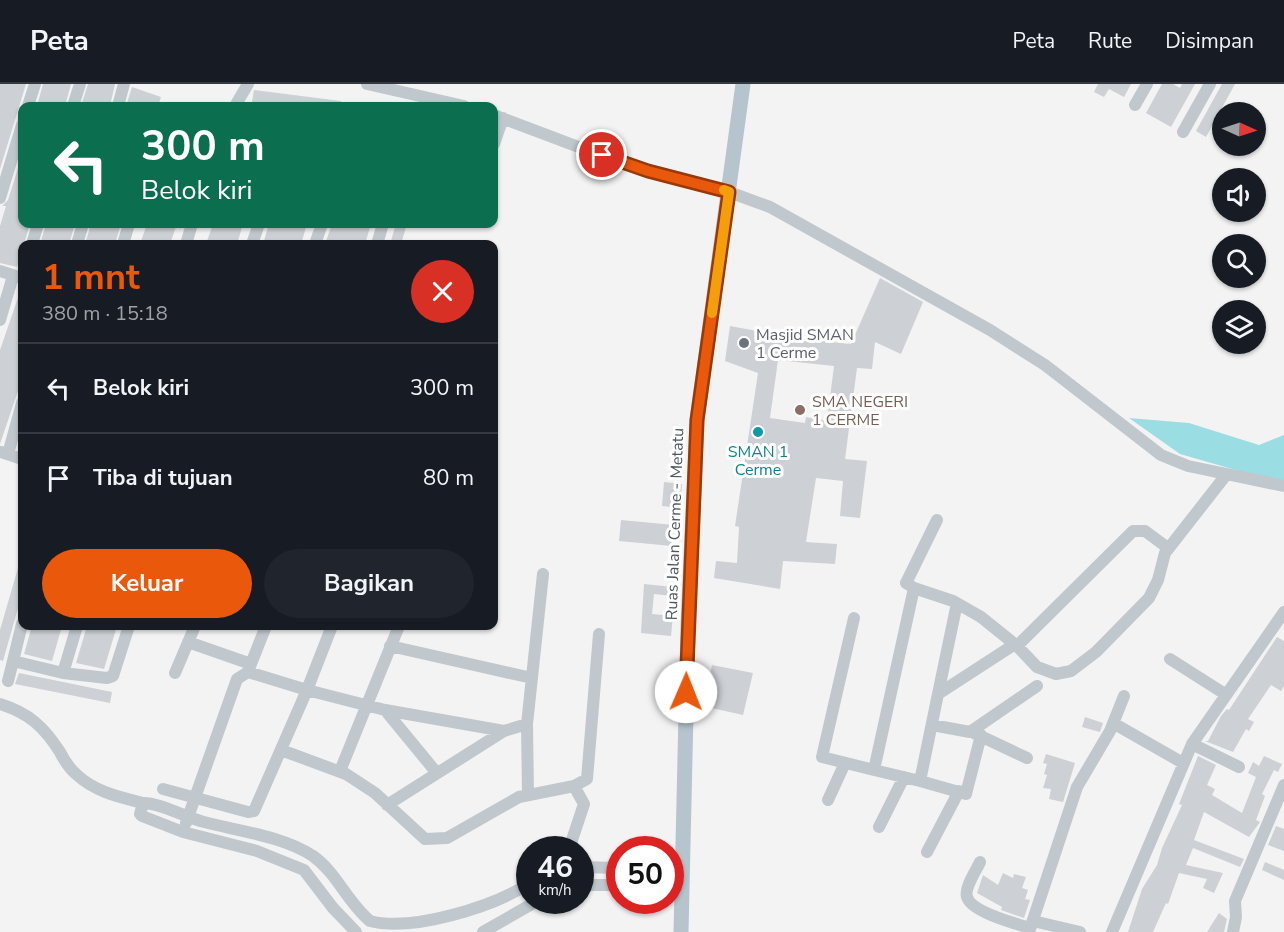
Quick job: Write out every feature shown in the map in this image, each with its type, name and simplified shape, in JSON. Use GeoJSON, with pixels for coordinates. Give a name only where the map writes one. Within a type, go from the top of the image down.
{"type":"FeatureCollection","features":[{"type":"Feature","properties":{"kind":"main road","name":"Ruas Jalan Cerme - Metatu"},"geometry":{"type":"LineString","coordinates":[[678,836],[697,420],[743,84]]}},
{"type":"Feature","properties":{"kind":"main road","name":"Ruas Jalan Cerme - Metatu"},"geometry":{"type":"LineString","coordinates":[[679,914],[681,932]]}},
{"type":"Feature","properties":{"kind":"street"},"geometry":{"type":"LineString","coordinates":[[29,102],[35,84]]}},
{"type":"Feature","properties":{"kind":"street"},"geometry":{"type":"LineString","coordinates":[[74,102],[80,84]]}},
{"type":"Feature","properties":{"kind":"street"},"geometry":{"type":"LineString","coordinates":[[119,102],[124,84]]}},
{"type":"Feature","properties":{"kind":"street"},"geometry":{"type":"LineString","coordinates":[[237,102],[248,84]]}},
{"type":"Feature","properties":{"kind":"street"},"geometry":{"type":"LineString","coordinates":[[367,84],[446,102]]}},
{"type":"Feature","properties":{"kind":"street"},"geometry":{"type":"LineString","coordinates":[[1135,105],[1148,84]]}},
{"type":"Feature","properties":{"kind":"street"},"geometry":{"type":"LineString","coordinates":[[1183,132],[1210,84]]}},
{"type":"Feature","properties":{"kind":"street"},"geometry":{"type":"LineString","coordinates":[[498,116],[621,163],[729,192],[770,207],[990,330],[1046,365],[1161,455],[1188,466],[1284,486]]}},
{"type":"Feature","properties":{"kind":"street"},"geometry":{"type":"LineString","coordinates":[[0,198],[18,138]]}},
{"type":"Feature","properties":{"kind":"street"},"geometry":{"type":"LineString","coordinates":[[0,271],[18,276]]}},
{"type":"Feature","properties":{"kind":"street"},"geometry":{"type":"LineString","coordinates":[[0,320],[18,281]]}},
{"type":"Feature","properties":{"kind":"street"},"geometry":{"type":"LineString","coordinates":[[4,453],[18,414]]}},
{"type":"Feature","properties":{"kind":"street"},"geometry":{"type":"LineString","coordinates":[[937,520],[906,583],[957,603],[981,617],[1016,645],[1030,661],[1056,674],[1071,671],[1096,652],[1149,598],[1158,580],[1168,548],[1226,475]]}},
{"type":"Feature","properties":{"kind":"street"},"geometry":{"type":"LineString","coordinates":[[938,694],[1016,645],[1133,531],[1145,531],[1168,548]]}},
{"type":"Feature","properties":{"kind":"street"},"geometry":{"type":"LineString","coordinates":[[528,795],[527,724],[543,574]]}},
{"type":"Feature","properties":{"kind":"street"},"geometry":{"type":"LineString","coordinates":[[874,770],[914,588]]}},
{"type":"Feature","properties":{"kind":"street"},"geometry":{"type":"LineString","coordinates":[[920,781],[957,603]]}},
{"type":"Feature","properties":{"kind":"street"},"geometry":{"type":"LineString","coordinates":[[1112,932],[1192,744],[1284,612]]}},
{"type":"Feature","properties":{"kind":"street"},"geometry":{"type":"LineString","coordinates":[[854,618],[822,757],[966,794],[975,734],[1037,686]]}},
{"type":"Feature","properties":{"kind":"street"},"geometry":{"type":"LineString","coordinates":[[8,681],[21,630]]}},
{"type":"Feature","properties":{"kind":"street"},"geometry":{"type":"LineString","coordinates":[[63,673],[76,630]]}},
{"type":"Feature","properties":{"kind":"street"},"geometry":{"type":"LineString","coordinates":[[13,661],[63,673],[107,678],[113,676],[128,630]]}},
{"type":"Feature","properties":{"kind":"street"},"geometry":{"type":"LineString","coordinates":[[175,673],[193,630]]}},
{"type":"Feature","properties":{"kind":"street"},"geometry":{"type":"LineString","coordinates":[[183,832],[197,798],[237,680],[250,668],[264,630]]}},
{"type":"Feature","properties":{"kind":"street"},"geometry":{"type":"LineString","coordinates":[[163,789],[248,812],[254,811],[330,630]]}},
{"type":"Feature","properties":{"kind":"street"},"geometry":{"type":"LineString","coordinates":[[340,771],[397,630]]}},
{"type":"Feature","properties":{"kind":"street"},"geometry":{"type":"LineString","coordinates":[[281,750],[340,771],[375,793],[418,835],[434,841],[447,838],[519,797],[574,786],[587,779],[599,634]]}},
{"type":"Feature","properties":{"kind":"street"},"geometry":{"type":"LineString","coordinates":[[188,642],[307,690],[385,710],[504,731]]}},
{"type":"Feature","properties":{"kind":"street"},"geometry":{"type":"LineString","coordinates":[[390,646],[532,678]]}},
{"type":"Feature","properties":{"kind":"street"},"geometry":{"type":"LineString","coordinates":[[1170,659],[1225,694]]}},
{"type":"Feature","properties":{"kind":"street"},"geometry":{"type":"LineString","coordinates":[[1031,927],[1077,787],[1113,723],[1124,696]]}},
{"type":"Feature","properties":{"kind":"street"},"geometry":{"type":"LineString","coordinates":[[0,704],[22,712],[37,722],[48,734],[69,768],[87,783],[111,795],[276,841],[311,855],[327,867],[370,922],[382,931],[438,930],[482,911],[516,891]]}},
{"type":"Feature","properties":{"kind":"street"},"geometry":{"type":"LineString","coordinates":[[385,710],[436,772]]}},
{"type":"Feature","properties":{"kind":"street"},"geometry":{"type":"LineString","coordinates":[[1113,723],[1183,763]]}},
{"type":"Feature","properties":{"kind":"street"},"geometry":{"type":"LineString","coordinates":[[387,805],[504,731],[527,724]]}},
{"type":"Feature","properties":{"kind":"street"},"geometry":{"type":"LineString","coordinates":[[932,725],[975,734],[1027,758]]}},
{"type":"Feature","properties":{"kind":"street"},"geometry":{"type":"LineString","coordinates":[[1192,744],[1239,766]]}},
{"type":"Feature","properties":{"kind":"street"},"geometry":{"type":"LineString","coordinates":[[828,800],[845,763]]}},
{"type":"Feature","properties":{"kind":"street"},"geometry":{"type":"LineString","coordinates":[[879,827],[903,777]]}},
{"type":"Feature","properties":{"kind":"street"},"geometry":{"type":"LineString","coordinates":[[1233,932],[1236,927],[1235,901],[1278,812],[1284,785]]}},
{"type":"Feature","properties":{"kind":"street"},"geometry":{"type":"LineString","coordinates":[[573,836],[584,804],[574,786]]}},
{"type":"Feature","properties":{"kind":"street"},"geometry":{"type":"LineString","coordinates":[[927,852],[958,791]]}},
{"type":"Feature","properties":{"kind":"street"},"geometry":{"type":"LineString","coordinates":[[143,803],[140,814],[142,816],[183,832],[257,851],[304,870],[333,908],[356,932]]}},
{"type":"Feature","properties":{"kind":"street"},"geometry":{"type":"LineString","coordinates":[[980,862],[968,887],[966,896],[968,900],[991,915],[1031,927],[1080,932]]}},
{"type":"Feature","properties":{"kind":"street"},"geometry":{"type":"LineString","coordinates":[[505,898],[514,916]]}},
{"type":"Feature","properties":{"kind":"street"},"geometry":{"type":"LineString","coordinates":[[482,911],[487,930],[517,914]]}},
{"type":"Feature","properties":{"kind":"water"},"geometry":{"type":"Polygon","coordinates":[[[1129,418],[1189,423],[1259,445],[1284,435],[1284,484],[1180,454],[1129,418]]]}},
{"type":"Feature","properties":{"kind":"building"},"geometry":{"type":"Polygon","coordinates":[[[0,84],[26,84],[20,102],[18,102],[18,110],[0,169],[0,84]]]}},
{"type":"Feature","properties":{"kind":"building"},"geometry":{"type":"Polygon","coordinates":[[[43,84],[71,84],[66,102],[38,102],[43,84]]]}},
{"type":"Feature","properties":{"kind":"building"},"geometry":{"type":"Polygon","coordinates":[[[88,84],[115,84],[111,102],[82,102],[88,84]]]}},
{"type":"Feature","properties":{"kind":"building"},"geometry":{"type":"Polygon","coordinates":[[[1098,84],[1131,84],[1124,97],[1109,89],[1104,97],[1094,92],[1098,84]]]}},
{"type":"Feature","properties":{"kind":"building"},"geometry":{"type":"Polygon","coordinates":[[[1162,84],[1173,84],[1180,88],[1182,84],[1195,84],[1171,127],[1146,113],[1162,84]]]}},
{"type":"Feature","properties":{"kind":"building"},"geometry":{"type":"Polygon","coordinates":[[[1222,84],[1235,84],[1225,102],[1212,102],[1222,84]]]}},
{"type":"Feature","properties":{"kind":"building"},"geometry":{"type":"Polygon","coordinates":[[[132,87],[161,97],[159,102],[127,102],[132,87]]]}},
{"type":"Feature","properties":{"kind":"building"},"geometry":{"type":"Polygon","coordinates":[[[254,90],[341,101],[341,102],[252,102],[254,90]]]}},
{"type":"Feature","properties":{"kind":"building"},"geometry":{"type":"Polygon","coordinates":[[[1212,102],[1212,126],[1206,137],[1196,131],[1212,102]]]}},
{"type":"Feature","properties":{"kind":"building"},"geometry":{"type":"Polygon","coordinates":[[[18,168],[18,228],[29,228],[25,240],[18,240],[17,267],[0,263],[0,226],[6,206],[2,206],[8,200],[18,168]]]}},
{"type":"Feature","properties":{"kind":"building"},"geometry":{"type":"Polygon","coordinates":[[[45,228],[74,228],[70,240],[41,240],[45,228]]]}},
{"type":"Feature","properties":{"kind":"building"},"geometry":{"type":"Polygon","coordinates":[[[90,228],[120,228],[116,240],[86,240],[90,228]]]}},
{"type":"Feature","properties":{"kind":"building"},"geometry":{"type":"Polygon","coordinates":[[[146,228],[176,228],[171,240],[141,240],[146,228]]]}},
{"type":"Feature","properties":{"kind":"building"},"geometry":{"type":"Polygon","coordinates":[[[212,228],[242,228],[238,240],[207,240],[212,228]]]}},
{"type":"Feature","properties":{"kind":"building"},"geometry":{"type":"Polygon","coordinates":[[[268,228],[306,228],[302,240],[264,240],[268,228]]]}},
{"type":"Feature","properties":{"kind":"building"},"geometry":{"type":"Polygon","coordinates":[[[331,228],[370,228],[366,240],[326,240],[331,228]]]}},
{"type":"Feature","properties":{"kind":"building"},"geometry":{"type":"Polygon","coordinates":[[[395,228],[406,228],[402,240],[391,240],[395,228]]]}},
{"type":"Feature","properties":{"kind":"building"},"geometry":{"type":"Polygon","coordinates":[[[880,278],[923,302],[901,354],[875,342],[872,369],[857,368],[845,459],[867,461],[860,518],[840,516],[843,481],[816,478],[806,542],[837,544],[835,564],[783,561],[780,589],[714,578],[716,561],[737,563],[739,527],[735,526],[758,373],[725,361],[730,326],[773,334],[784,339],[815,342],[815,335],[832,337],[831,342],[851,344],[880,278]],[[778,360],[770,418],[805,423],[806,417],[827,421],[834,366],[778,360]]]}},
{"type":"Feature","properties":{"kind":"building"},"geometry":{"type":"Polygon","coordinates":[[[18,298],[18,391],[0,444],[0,350],[18,298]]]}},
{"type":"Feature","properties":{"kind":"building"},"geometry":{"type":"Polygon","coordinates":[[[664,482],[682,484],[680,508],[662,506],[664,482]]]}},
{"type":"Feature","properties":{"kind":"building"},"geometry":{"type":"Polygon","coordinates":[[[621,520],[674,525],[672,546],[619,541],[621,520]]]}},
{"type":"Feature","properties":{"kind":"building"},"geometry":{"type":"Polygon","coordinates":[[[18,568],[18,608],[3,661],[0,660],[0,630],[18,568]]]}},
{"type":"Feature","properties":{"kind":"building"},"geometry":{"type":"Polygon","coordinates":[[[644,584],[673,587],[672,596],[654,594],[652,614],[673,616],[671,636],[641,633],[644,584]]]}},
{"type":"Feature","properties":{"kind":"building"},"geometry":{"type":"Polygon","coordinates":[[[31,630],[61,630],[52,661],[24,654],[31,630]]]}},
{"type":"Feature","properties":{"kind":"building"},"geometry":{"type":"Polygon","coordinates":[[[86,630],[116,630],[104,669],[76,663],[86,630]]]}},
{"type":"Feature","properties":{"kind":"building"},"geometry":{"type":"Polygon","coordinates":[[[1277,637],[1284,641],[1284,686],[1281,691],[1271,685],[1248,719],[1254,722],[1249,731],[1246,729],[1233,752],[1205,741],[1208,741],[1221,716],[1227,709],[1229,710],[1277,637]]]}},
{"type":"Feature","properties":{"kind":"building"},"geometry":{"type":"Polygon","coordinates":[[[712,665],[753,673],[743,715],[707,707],[712,686],[708,685],[712,665]]]}},
{"type":"Feature","properties":{"kind":"building"},"geometry":{"type":"Polygon","coordinates":[[[19,673],[112,692],[110,703],[15,684],[19,673]]]}},
{"type":"Feature","properties":{"kind":"building"},"geometry":{"type":"Polygon","coordinates":[[[1085,717],[1103,723],[1100,732],[1082,727],[1085,717]]]}},
{"type":"Feature","properties":{"kind":"building"},"geometry":{"type":"Polygon","coordinates":[[[1046,754],[1075,763],[1063,802],[1049,799],[1051,789],[1043,788],[1047,775],[1044,774],[1047,764],[1043,763],[1046,754]]]}},
{"type":"Feature","properties":{"kind":"building"},"geometry":{"type":"Polygon","coordinates":[[[1198,756],[1216,765],[1207,785],[1215,789],[1212,795],[1242,813],[1256,777],[1248,773],[1253,762],[1259,766],[1264,756],[1282,764],[1278,772],[1274,770],[1262,794],[1265,796],[1256,820],[1260,822],[1249,837],[1204,812],[1194,840],[1244,859],[1240,867],[1193,848],[1186,865],[1223,873],[1214,893],[1203,888],[1207,879],[1179,873],[1168,904],[1166,903],[1153,932],[1128,932],[1142,889],[1157,865],[1162,848],[1182,805],[1179,804],[1198,756]]]}},
{"type":"Feature","properties":{"kind":"building"},"geometry":{"type":"Polygon","coordinates":[[[1276,826],[1284,829],[1284,851],[1268,845],[1276,826]]]}},
{"type":"Feature","properties":{"kind":"building"},"geometry":{"type":"Polygon","coordinates":[[[1265,862],[1284,870],[1284,880],[1262,870],[1265,862]]]}},
{"type":"Feature","properties":{"kind":"building"},"geometry":{"type":"Polygon","coordinates":[[[1003,873],[1013,878],[1014,874],[1026,877],[1022,888],[1028,890],[1025,899],[1030,900],[1024,918],[1001,910],[1002,907],[977,893],[983,875],[998,885],[1003,873]]]}},
{"type":"Feature","properties":{"kind":"building"},"geometry":{"type":"Polygon","coordinates":[[[1219,913],[1227,919],[1224,932],[1207,932],[1219,913]]]}},
{"type":"Feature","properties":{"kind":"slow traffic"},"geometry":{"type":"LineString","coordinates":[[712,313],[729,192],[724,190]]}},
{"type":"Feature","properties":{"kind":"place","name":"Masjid SMAN 1 Cerme"},"geometry":{"type":"Point","coordinates":[744,343]}},
{"type":"Feature","properties":{"kind":"place","name":"SMA NEGERI 1 CERME"},"geometry":{"type":"Point","coordinates":[800,410]}},
{"type":"Feature","properties":{"kind":"place","name":"SMAN 1 Cerme"},"geometry":{"type":"Point","coordinates":[758,432]}},
{"type":"Feature","properties":{"kind":"route"},"geometry":{"type":"LineString","coordinates":[[602,155],[648,171],[729,192],[697,420],[686,692]]}}]}
